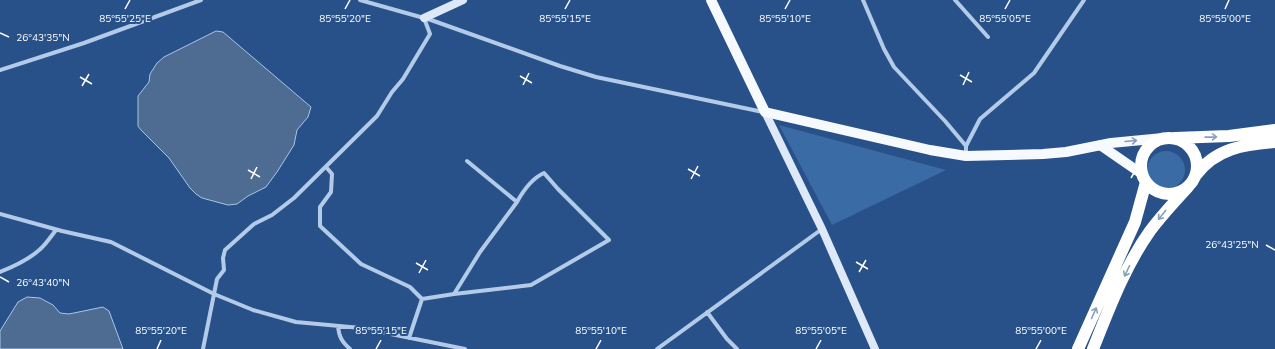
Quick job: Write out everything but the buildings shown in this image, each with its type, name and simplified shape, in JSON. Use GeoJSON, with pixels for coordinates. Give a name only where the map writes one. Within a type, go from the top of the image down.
{"type":"FeatureCollection","features":[{"type":"Feature","properties":{"kind":"highway"},"geometry":{"type":"LineString","coordinates":[[1078,349],[1135,222],[1144,178],[1141,164],[1146,149],[1153,142],[1168,138],[1229,136],[1275,130]]}},
{"type":"Feature","properties":{"kind":"highway"},"geometry":{"type":"LineString","coordinates":[[1168,138],[1184,142],[1193,151],[1197,163],[1196,176]]}},
{"type":"Feature","properties":{"kind":"highway"},"geometry":{"type":"LineString","coordinates":[[1093,349],[1114,297],[1140,246],[1163,214],[1188,187],[1210,159],[1220,154],[1248,145],[1275,142]]}},
{"type":"Feature","properties":{"kind":"highway"},"geometry":{"type":"LineString","coordinates":[[1144,178],[1156,191],[1167,194],[1178,192],[1188,187]]}},
{"type":"Feature","properties":{"kind":"main road"},"geometry":{"type":"LineString","coordinates":[[711,0],[765,112],[930,150],[1043,154],[1066,152],[1126,141],[1168,138]]}},
{"type":"Feature","properties":{"kind":"main road"},"geometry":{"type":"LineString","coordinates":[[1100,145],[1144,178]]}},
{"type":"Feature","properties":{"kind":"street"},"geometry":{"type":"LineString","coordinates":[[0,70],[84,43],[201,0]]}},
{"type":"Feature","properties":{"kind":"street"},"geometry":{"type":"LineString","coordinates":[[360,0],[424,18],[560,66],[596,77],[765,112],[822,228],[875,349]]}},
{"type":"Feature","properties":{"kind":"street"},"geometry":{"type":"LineString","coordinates":[[424,18],[463,0]]}},
{"type":"Feature","properties":{"kind":"street"},"geometry":{"type":"LineString","coordinates":[[863,0],[884,50],[894,67],[938,113],[966,151]]}},
{"type":"Feature","properties":{"kind":"street"},"geometry":{"type":"LineString","coordinates":[[955,0],[988,37]]}},
{"type":"Feature","properties":{"kind":"street"},"geometry":{"type":"LineString","coordinates":[[966,151],[980,118],[1034,73],[1084,0]]}},
{"type":"Feature","properties":{"kind":"street"},"geometry":{"type":"LineString","coordinates":[[203,349],[214,294],[218,279],[224,270],[223,258],[225,250],[254,224],[264,221],[294,198],[374,120],[386,105],[392,92],[403,80],[430,34],[424,18]]}},
{"type":"Feature","properties":{"kind":"street"},"geometry":{"type":"LineString","coordinates":[[468,162],[517,202]]}},
{"type":"Feature","properties":{"kind":"street"},"geometry":{"type":"LineString","coordinates":[[326,166],[332,174],[331,192],[320,207],[320,226],[361,264],[410,287],[422,300]]}},
{"type":"Feature","properties":{"kind":"street"},"geometry":{"type":"LineString","coordinates":[[422,300],[454,294],[530,285],[609,240],[544,173],[537,176],[521,195],[480,252],[454,294]]}},
{"type":"Feature","properties":{"kind":"street"},"geometry":{"type":"LineString","coordinates":[[0,214],[56,230],[110,242],[214,294],[252,310],[296,322],[361,328],[465,349]]}},
{"type":"Feature","properties":{"kind":"street"},"geometry":{"type":"LineString","coordinates":[[658,349],[822,228]]}},
{"type":"Feature","properties":{"kind":"street"},"geometry":{"type":"LineString","coordinates":[[0,272],[39,249],[46,243],[56,230]]}},
{"type":"Feature","properties":{"kind":"street"},"geometry":{"type":"LineString","coordinates":[[409,338],[422,300]]}},
{"type":"Feature","properties":{"kind":"street"},"geometry":{"type":"LineString","coordinates":[[707,312],[727,339],[737,349]]}},
{"type":"Feature","properties":{"kind":"street"},"geometry":{"type":"LineString","coordinates":[[338,326],[339,335],[350,349]]}},
{"type":"Feature","properties":{"kind":"shaded area"},"geometry":{"type":"Polygon","coordinates":[[[216,31],[223,32],[311,107],[308,117],[297,130],[294,145],[266,187],[248,196],[237,204],[228,205],[202,198],[196,194],[190,188],[169,158],[138,126],[138,96],[149,82],[150,74],[157,63],[164,57],[216,31]]]}},
{"type":"Feature","properties":{"kind":"shaded area"},"geometry":{"type":"Polygon","coordinates":[[[779,125],[946,170],[832,225],[779,125]]]}},
{"type":"Feature","properties":{"kind":"shaded area"},"geometry":{"type":"Polygon","coordinates":[[[1166,151],[1176,154],[1182,160],[1185,170],[1182,180],[1176,186],[1166,189],[1156,186],[1150,180],[1147,170],[1150,160],[1156,154],[1166,151]]]}},
{"type":"Feature","properties":{"kind":"shaded area"},"geometry":{"type":"Polygon","coordinates":[[[27,297],[40,298],[53,305],[60,313],[69,314],[103,307],[109,311],[123,349],[0,349],[0,331],[18,302],[27,297]]]}}]}
